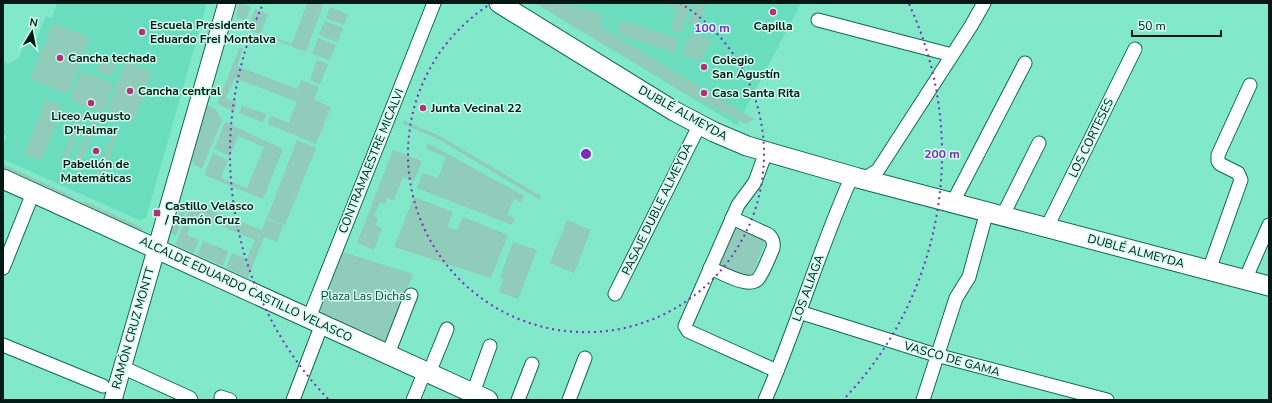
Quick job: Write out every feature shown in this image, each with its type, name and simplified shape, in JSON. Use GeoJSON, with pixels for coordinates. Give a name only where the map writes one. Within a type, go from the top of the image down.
{"type":"FeatureCollection","features":[{"type":"Feature","properties":{"kind":"main road","name":"DUBLÉ ALMEYDA"},"geometry":{"type":"LineString","coordinates":[[499,3],[674,111],[729,139],[766,152],[855,177],[1269,286]]}},
{"type":"Feature","properties":{"kind":"main road","name":"ALCALDE EDUARDO CASTILLO VELASCO"},"geometry":{"type":"LineString","coordinates":[[3,179],[480,396]]}},
{"type":"Feature","properties":{"kind":"street","name":"RAMÓN CRUZ MONTT"},"geometry":{"type":"LineString","coordinates":[[113,400],[227,3]]}},
{"type":"Feature","properties":{"kind":"street","name":"CONTRAMAESTRE MICALVI"},"geometry":{"type":"LineString","coordinates":[[293,400],[315,321],[434,3]]}},
{"type":"Feature","properties":{"kind":"street"},"geometry":{"type":"LineString","coordinates":[[855,177],[869,176],[878,170],[984,3]]}},
{"type":"Feature","properties":{"kind":"street"},"geometry":{"type":"LineString","coordinates":[[818,20],[952,54]]}},
{"type":"Feature","properties":{"kind":"street","name":"LOS CORTESES"},"geometry":{"type":"LineString","coordinates":[[1047,227],[1135,49]]}},
{"type":"Feature","properties":{"kind":"street"},"geometry":{"type":"LineString","coordinates":[[954,202],[1025,63]]}},
{"type":"Feature","properties":{"kind":"street"},"geometry":{"type":"LineString","coordinates":[[1209,270],[1241,180],[1238,173],[1220,164],[1218,161],[1218,155],[1250,86]]}},
{"type":"Feature","properties":{"kind":"street","name":"PASAJE DUBLE ALMEYDA"},"geometry":{"type":"LineString","coordinates":[[615,294],[700,124]]}},
{"type":"Feature","properties":{"kind":"street"},"geometry":{"type":"LineString","coordinates":[[922,400],[956,298],[969,277],[995,213],[1039,143]]}},
{"type":"Feature","properties":{"kind":"street"},"geometry":{"type":"LineString","coordinates":[[766,152],[754,182],[738,205],[685,324],[688,331],[777,371]]}},
{"type":"Feature","properties":{"kind":"street","name":"LOS ALIAGA"},"geometry":{"type":"LineString","coordinates":[[765,400],[834,218],[855,177]]}},
{"type":"Feature","properties":{"kind":"street"},"geometry":{"type":"LineString","coordinates":[[3,268],[33,193]]}},
{"type":"Feature","properties":{"kind":"street"},"geometry":{"type":"LineString","coordinates":[[710,268],[744,282],[752,282],[758,279],[773,248],[773,239],[769,235],[732,218]]}},
{"type":"Feature","properties":{"kind":"street"},"geometry":{"type":"LineString","coordinates":[[1245,280],[1269,225]]}},
{"type":"Feature","properties":{"kind":"street"},"geometry":{"type":"LineString","coordinates":[[388,354],[411,295]]}},
{"type":"Feature","properties":{"kind":"street","name":"VASCO DE GAMA"},"geometry":{"type":"LineString","coordinates":[[799,312],[936,355],[1107,400]]}},
{"type":"Feature","properties":{"kind":"street"},"geometry":{"type":"LineString","coordinates":[[413,400],[447,329]]}},
{"type":"Feature","properties":{"kind":"street"},"geometry":{"type":"LineString","coordinates":[[3,345],[103,386]]}},
{"type":"Feature","properties":{"kind":"street"},"geometry":{"type":"LineString","coordinates":[[480,396],[490,346]]}},
{"type":"Feature","properties":{"kind":"street"},"geometry":{"type":"LineString","coordinates":[[569,400],[585,358]]}},
{"type":"Feature","properties":{"kind":"street"},"geometry":{"type":"LineString","coordinates":[[518,400],[532,364]]}},
{"type":"Feature","properties":{"kind":"street"},"geometry":{"type":"LineString","coordinates":[[122,367],[190,398],[191,400]]}},
{"type":"Feature","properties":{"kind":"shaded area","name":"Liceo Augusto D'Halmar"},"geometry":{"type":"Polygon","coordinates":[[[57,3],[207,3],[146,218],[139,220],[3,159],[3,144],[7,136],[3,134],[3,62],[8,64],[19,58],[26,39],[35,43],[46,16],[52,18],[57,3]]]}},
{"type":"Feature","properties":{"kind":"shaded area","name":"Colegio San Agustín"},"geometry":{"type":"Polygon","coordinates":[[[535,3],[801,3],[737,125],[535,3]]]}},
{"type":"Feature","properties":{"kind":"green space"},"geometry":{"type":"Polygon","coordinates":[[[239,3],[251,7],[246,20],[237,18],[236,16],[239,3]]]}},
{"type":"Feature","properties":{"kind":"green space"},"geometry":{"type":"Polygon","coordinates":[[[306,3],[318,3],[323,5],[306,52],[247,29],[255,9],[268,14],[261,33],[292,44],[307,4],[306,3]]]}},
{"type":"Feature","properties":{"kind":"green space"},"geometry":{"type":"Polygon","coordinates":[[[535,3],[566,3],[603,15],[600,26],[754,119],[746,124],[690,96],[535,3]]]}},
{"type":"Feature","properties":{"kind":"green space"},"geometry":{"type":"Polygon","coordinates":[[[657,3],[691,3],[681,34],[671,30],[677,9],[657,3]]]}},
{"type":"Feature","properties":{"kind":"green space"},"geometry":{"type":"Polygon","coordinates":[[[695,3],[706,3],[698,29],[691,26],[690,20],[695,3]]]}},
{"type":"Feature","properties":{"kind":"green space"},"geometry":{"type":"Polygon","coordinates":[[[330,7],[348,14],[344,25],[326,18],[330,7]]]}},
{"type":"Feature","properties":{"kind":"green space"},"geometry":{"type":"Polygon","coordinates":[[[621,20],[679,39],[675,53],[617,34],[621,20]]]}},
{"type":"Feature","properties":{"kind":"green space"},"geometry":{"type":"Polygon","coordinates":[[[325,21],[343,28],[337,42],[319,35],[325,21]]]}},
{"type":"Feature","properties":{"kind":"green space","name":"Cancha techada"},"geometry":{"type":"Polygon","coordinates":[[[53,23],[90,38],[68,94],[30,79],[53,23]]]}},
{"type":"Feature","properties":{"kind":"green space"},"geometry":{"type":"Polygon","coordinates":[[[693,34],[712,39],[700,61],[682,55],[687,38],[693,34]]]}},
{"type":"Feature","properties":{"kind":"green space"},"geometry":{"type":"Polygon","coordinates":[[[318,38],[336,45],[330,60],[312,54],[318,38]]]}},
{"type":"Feature","properties":{"kind":"green space"},"geometry":{"type":"Polygon","coordinates":[[[240,47],[243,49],[237,66],[297,89],[301,80],[319,87],[314,100],[331,107],[316,144],[268,124],[271,116],[289,123],[297,102],[235,78],[226,98],[237,103],[234,111],[217,104],[240,47]]]}},
{"type":"Feature","properties":{"kind":"green space"},"geometry":{"type":"Polygon","coordinates":[[[102,58],[116,64],[111,77],[97,71],[102,58]]]}},
{"type":"Feature","properties":{"kind":"green space"},"geometry":{"type":"Polygon","coordinates":[[[317,60],[328,64],[320,84],[310,80],[317,60]]]}},
{"type":"Feature","properties":{"kind":"green space","name":"Cancha central"},"geometry":{"type":"Polygon","coordinates":[[[126,62],[152,72],[134,121],[107,110],[126,62]]]}},
{"type":"Feature","properties":{"kind":"green space"},"geometry":{"type":"Polygon","coordinates":[[[81,71],[114,84],[103,113],[70,100],[81,71]]]}},
{"type":"Feature","properties":{"kind":"green space"},"geometry":{"type":"Polygon","coordinates":[[[46,99],[63,106],[41,161],[24,154],[46,99]]]}},
{"type":"Feature","properties":{"kind":"green space"},"geometry":{"type":"Polygon","coordinates":[[[207,105],[216,110],[222,120],[202,169],[193,164],[192,159],[207,105]]]}},
{"type":"Feature","properties":{"kind":"green space"},"geometry":{"type":"Polygon","coordinates":[[[242,105],[266,114],[263,122],[239,113],[242,105]]]}},
{"type":"Feature","properties":{"kind":"green space"},"geometry":{"type":"Polygon","coordinates":[[[80,113],[85,115],[64,168],[59,166],[80,113]]]}},
{"type":"Feature","properties":{"kind":"green space"},"geometry":{"type":"Polygon","coordinates":[[[92,118],[98,120],[90,141],[84,139],[92,118]]]}},
{"type":"Feature","properties":{"kind":"green space"},"geometry":{"type":"Polygon","coordinates":[[[404,121],[440,136],[541,196],[540,200],[438,139],[403,124],[404,121]]]}},
{"type":"Feature","properties":{"kind":"green space"},"geometry":{"type":"Polygon","coordinates":[[[225,122],[283,149],[263,199],[204,175],[213,153],[228,160],[221,178],[247,188],[264,147],[238,136],[230,156],[214,149],[225,122]]]}},
{"type":"Feature","properties":{"kind":"green space"},"geometry":{"type":"Polygon","coordinates":[[[115,127],[120,129],[99,184],[94,182],[115,127]]]}},
{"type":"Feature","properties":{"kind":"green space"},"geometry":{"type":"Polygon","coordinates":[[[83,140],[89,143],[80,166],[74,163],[83,140]]]}},
{"type":"Feature","properties":{"kind":"green space"},"geometry":{"type":"Polygon","coordinates":[[[297,140],[316,148],[285,225],[267,218],[297,140]]]}},
{"type":"Feature","properties":{"kind":"green space"},"geometry":{"type":"Polygon","coordinates":[[[428,143],[524,196],[521,202],[514,199],[507,215],[515,218],[512,225],[417,188],[423,173],[438,178],[446,157],[426,149],[428,143]]]}},
{"type":"Feature","properties":{"kind":"green space"},"geometry":{"type":"Polygon","coordinates":[[[393,150],[422,161],[414,181],[403,177],[394,200],[387,198],[385,204],[380,202],[374,216],[378,218],[376,225],[382,228],[374,250],[357,243],[393,150]]]}},
{"type":"Feature","properties":{"kind":"green space"},"geometry":{"type":"Polygon","coordinates":[[[3,164],[74,197],[72,200],[3,169],[3,164]]]}},
{"type":"Feature","properties":{"kind":"green space"},"geometry":{"type":"Polygon","coordinates":[[[414,197],[453,212],[447,227],[457,230],[463,217],[508,235],[491,278],[394,247],[414,197]]]}},
{"type":"Feature","properties":{"kind":"green space"},"geometry":{"type":"Polygon","coordinates":[[[84,201],[143,228],[141,232],[82,205],[84,201]]]}},
{"type":"Feature","properties":{"kind":"green space"},"geometry":{"type":"Polygon","coordinates":[[[192,203],[262,230],[266,219],[283,225],[277,242],[264,237],[248,278],[226,268],[232,253],[247,259],[255,240],[194,215],[187,235],[199,240],[194,253],[175,245],[192,203]]]}},
{"type":"Feature","properties":{"kind":"green space"},"geometry":{"type":"Polygon","coordinates":[[[185,212],[176,236],[170,233],[172,222],[176,216],[185,212]]]}},
{"type":"Feature","properties":{"kind":"green space"},"geometry":{"type":"Polygon","coordinates":[[[567,220],[591,230],[574,273],[550,263],[567,220]]]}},
{"type":"Feature","properties":{"kind":"green space"},"geometry":{"type":"Polygon","coordinates":[[[736,226],[767,238],[750,278],[719,265],[736,226]]]}},
{"type":"Feature","properties":{"kind":"green space"},"geometry":{"type":"Polygon","coordinates":[[[203,241],[228,251],[223,266],[197,255],[203,241]]]}},
{"type":"Feature","properties":{"kind":"green space"},"geometry":{"type":"Polygon","coordinates":[[[513,242],[537,250],[518,299],[499,292],[503,279],[500,277],[513,242]]]}},
{"type":"Feature","properties":{"kind":"green space","name":"Plaza Las Dichas"},"geometry":{"type":"Polygon","coordinates":[[[343,252],[413,274],[386,343],[320,313],[343,252]]]}},
{"type":"Feature","properties":{"kind":"place","name":"Capilla"},"geometry":{"type":"Point","coordinates":[773,12]}},
{"type":"Feature","properties":{"kind":"place","name":"Escuela Presidente Eduardo Frei Montalva"},"geometry":{"type":"Point","coordinates":[142,32]}},
{"type":"Feature","properties":{"kind":"place","name":"Cancha techada"},"geometry":{"type":"Point","coordinates":[60,58]}},
{"type":"Feature","properties":{"kind":"place","name":"Colegio San Agustín"},"geometry":{"type":"Point","coordinates":[704,67]}},
{"type":"Feature","properties":{"kind":"place","name":"Cancha central"},"geometry":{"type":"Point","coordinates":[130,91]}},
{"type":"Feature","properties":{"kind":"place","name":"Casa Santa Rita"},"geometry":{"type":"Point","coordinates":[704,93]}},
{"type":"Feature","properties":{"kind":"place","name":"Liceo Augusto D'Halmar"},"geometry":{"type":"Point","coordinates":[91,103]}},
{"type":"Feature","properties":{"kind":"place","name":"Junta Vecinal 22"},"geometry":{"type":"Point","coordinates":[423,108]}},
{"type":"Feature","properties":{"kind":"place","name":"Pabellón de Matemáticas"},"geometry":{"type":"Point","coordinates":[96,151]}},
{"type":"Feature","properties":{"kind":"place","name":"Castillo Velasco / Ramón Cruz"},"geometry":{"type":"Point","coordinates":[157,213]}}]}
